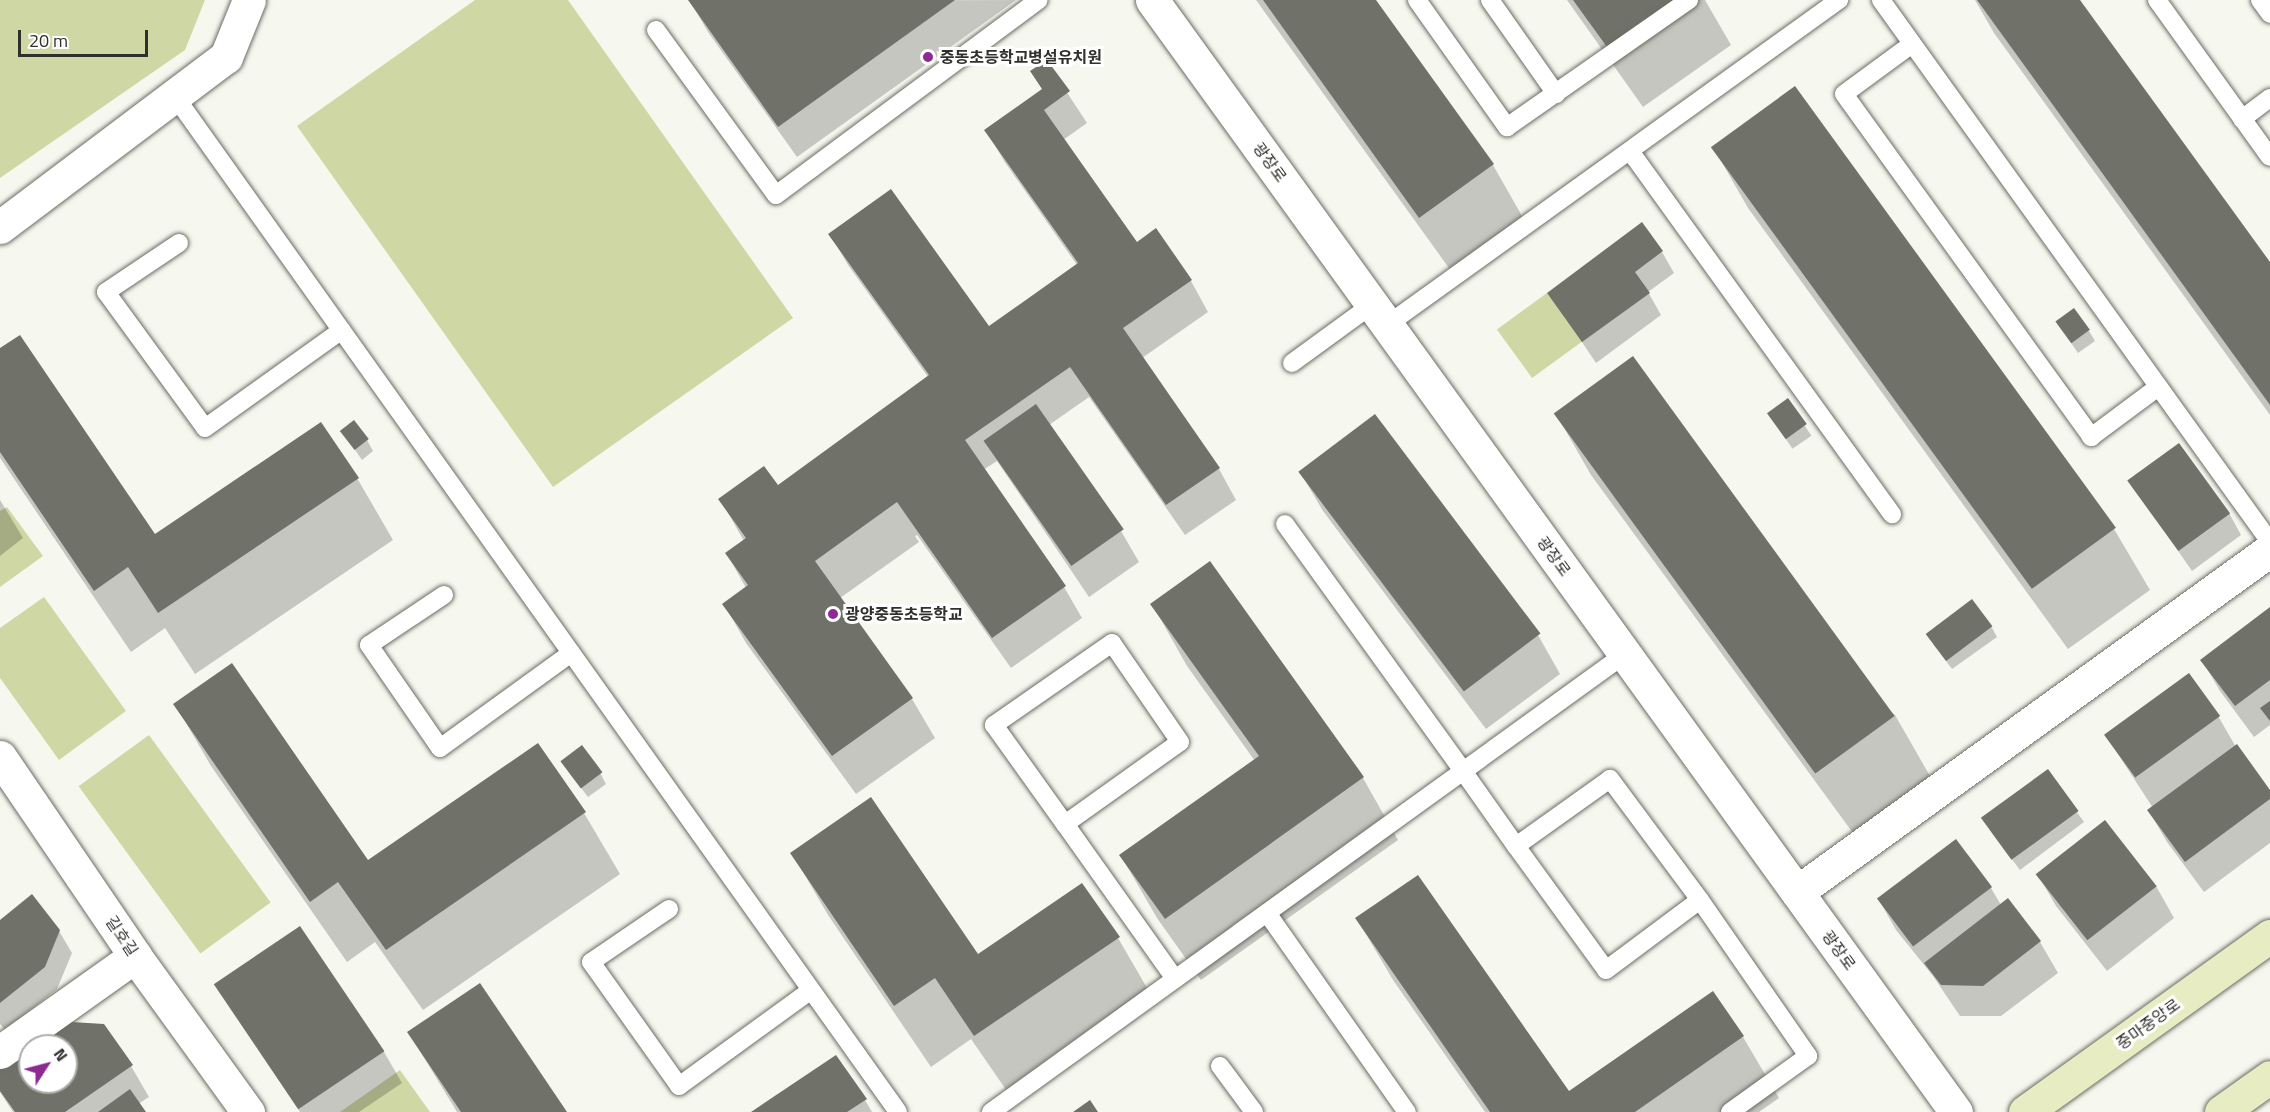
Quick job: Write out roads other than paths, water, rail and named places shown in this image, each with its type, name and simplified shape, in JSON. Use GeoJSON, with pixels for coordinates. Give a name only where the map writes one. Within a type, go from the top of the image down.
{"type":"FeatureCollection","features":[{"type":"Feature","properties":{"kind":"main road","name":"중마중앙로"},"geometry":{"type":"LineString","coordinates":[[2025,1112],[2270,936]]}},
{"type":"Feature","properties":{"kind":"main road"},"geometry":{"type":"LineString","coordinates":[[2221,1112],[2270,1077]]}},
{"type":"Feature","properties":{"kind":"street"},"geometry":{"type":"LineString","coordinates":[[0,227],[226,57],[249,0]]}},
{"type":"Feature","properties":{"kind":"street","name":"광장로"},"geometry":{"type":"LineString","coordinates":[[1152,0],[1956,1112]]}},
{"type":"Feature","properties":{"kind":"street"},"geometry":{"type":"LineString","coordinates":[[1797,892],[2270,550]]}},
{"type":"Feature","properties":{"kind":"street","name":"길호길"},"geometry":{"type":"LineString","coordinates":[[0,757],[135,956],[248,1112]]}},
{"type":"Feature","properties":{"kind":"street"},"geometry":{"type":"LineString","coordinates":[[0,1052],[135,956]]}},
{"type":"Feature","properties":{"kind":"lane"},"geometry":{"type":"LineString","coordinates":[[656,30],[776,195],[1039,0]]}},
{"type":"Feature","properties":{"kind":"lane"},"geometry":{"type":"LineString","coordinates":[[1417,0],[1507,127],[1689,0]]}},
{"type":"Feature","properties":{"kind":"lane"},"geometry":{"type":"LineString","coordinates":[[1490,0],[1556,94]]}},
{"type":"Feature","properties":{"kind":"lane"},"geometry":{"type":"LineString","coordinates":[[1292,363],[1380,314],[1630,151],[1839,0]]}},
{"type":"Feature","properties":{"kind":"lane"},"geometry":{"type":"LineString","coordinates":[[1881,0],[2270,542]]}},
{"type":"Feature","properties":{"kind":"lane"},"geometry":{"type":"LineString","coordinates":[[2157,0],[2270,157]]}},
{"type":"Feature","properties":{"kind":"lane"},"geometry":{"type":"LineString","coordinates":[[2260,0],[2270,14]]}},
{"type":"Feature","properties":{"kind":"lane"},"geometry":{"type":"LineString","coordinates":[[1912,44],[1844,94],[1857,113],[2091,437],[2158,387]]}},
{"type":"Feature","properties":{"kind":"lane"},"geometry":{"type":"LineString","coordinates":[[174,95],[897,1112]]}},
{"type":"Feature","properties":{"kind":"lane"},"geometry":{"type":"LineString","coordinates":[[2242,119],[2270,99]]}},
{"type":"Feature","properties":{"kind":"lane"},"geometry":{"type":"LineString","coordinates":[[1630,151],[1892,514]]}},
{"type":"Feature","properties":{"kind":"lane"},"geometry":{"type":"LineString","coordinates":[[179,243],[106,292],[205,428],[342,330]]}},
{"type":"Feature","properties":{"kind":"lane"},"geometry":{"type":"LineString","coordinates":[[1285,524],[1606,970],[1700,900]]}},
{"type":"Feature","properties":{"kind":"lane"},"geometry":{"type":"LineString","coordinates":[[444,595],[369,645],[440,748],[571,653]]}},
{"type":"Feature","properties":{"kind":"lane"},"geometry":{"type":"LineString","coordinates":[[1065,824],[1180,742],[1112,643],[994,725],[1175,980]]}},
{"type":"Feature","properties":{"kind":"lane"},"geometry":{"type":"LineString","coordinates":[[992,1112],[1625,654]]}},
{"type":"Feature","properties":{"kind":"lane"},"geometry":{"type":"LineString","coordinates":[[1516,846],[1610,779],[1700,900],[1808,1056],[1730,1112]]}},
{"type":"Feature","properties":{"kind":"lane"},"geometry":{"type":"LineString","coordinates":[[669,909],[591,962],[680,1086],[811,990]]}},
{"type":"Feature","properties":{"kind":"lane"},"geometry":{"type":"LineString","coordinates":[[1267,913],[1407,1112]]}},
{"type":"Feature","properties":{"kind":"lane"},"geometry":{"type":"LineString","coordinates":[[1220,1066],[1254,1112]]}},
{"type":"Feature","properties":{"kind":"place","name":"중동초등학교병설유치원"},"geometry":{"type":"Point","coordinates":[928,57]}},
{"type":"Feature","properties":{"kind":"place","name":"광양중동초등학교"},"geometry":{"type":"Point","coordinates":[833,614]}}]}
